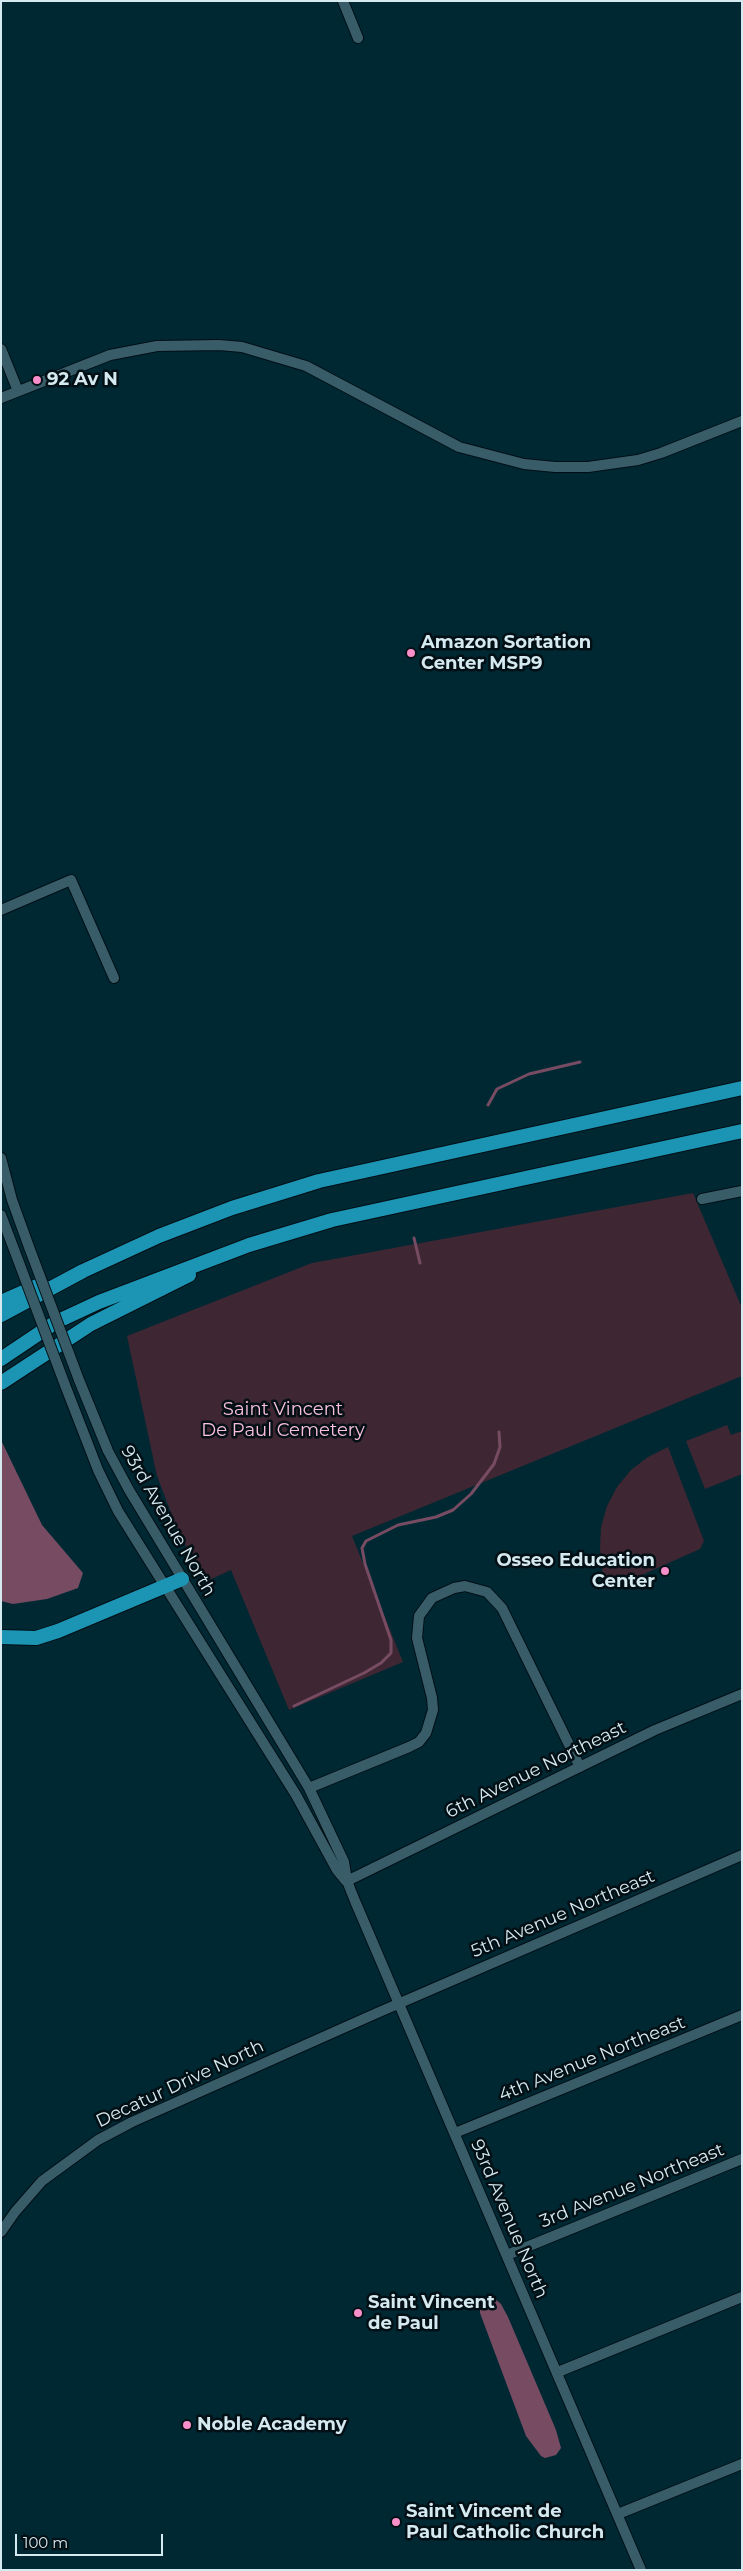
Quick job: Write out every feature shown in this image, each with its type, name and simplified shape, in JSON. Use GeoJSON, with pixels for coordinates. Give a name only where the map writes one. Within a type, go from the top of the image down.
{"type":"FeatureCollection","features":[{"type":"Feature","properties":{"kind":"highway"},"geometry":{"type":"LineString","coordinates":[[1,1315],[83,1271],[159,1236],[232,1208],[319,1181],[742,1088]]}},
{"type":"Feature","properties":{"kind":"highway"},"geometry":{"type":"LineString","coordinates":[[1,1359],[56,1322],[99,1302],[249,1245],[341,1218],[742,1131]]}},
{"type":"Feature","properties":{"kind":"highway"},"geometry":{"type":"LineString","coordinates":[[1,1383],[91,1324],[249,1245]]}},
{"type":"Feature","properties":{"kind":"highway"},"geometry":{"type":"LineString","coordinates":[[1,1302],[25,1290],[83,1271]]}},
{"type":"Feature","properties":{"kind":"highway"},"geometry":{"type":"LineString","coordinates":[[1,1637],[36,1638],[58,1631],[182,1579]]}},
{"type":"Feature","properties":{"kind":"street"},"geometry":{"type":"LineString","coordinates":[[342,1],[358,38]]}},
{"type":"Feature","properties":{"kind":"street"},"geometry":{"type":"LineString","coordinates":[[1,398],[110,355],[157,346],[219,345],[250,349],[306,366],[459,447],[524,464],[555,467],[588,467],[638,460],[661,453],[742,421]]}},
{"type":"Feature","properties":{"kind":"street"},"geometry":{"type":"LineString","coordinates":[[1,349],[18,391]]}},
{"type":"Feature","properties":{"kind":"street"},"geometry":{"type":"LineString","coordinates":[[1,910],[71,880],[114,978]]}},
{"type":"Feature","properties":{"kind":"street","name":"93rd Avenue North"},"geometry":{"type":"LineString","coordinates":[[1,1158],[12,1200],[29,1247],[79,1380],[108,1450],[182,1579],[309,1788],[344,1862],[347,1881],[398,2003],[558,2372],[641,2570]]}},
{"type":"Feature","properties":{"kind":"street"},"geometry":{"type":"LineString","coordinates":[[702,1199],[742,1191]]}},
{"type":"Feature","properties":{"kind":"street","name":"93rd Avenue North"},"geometry":{"type":"LineString","coordinates":[[1,1215],[98,1470],[114,1503],[164,1587],[296,1795],[337,1870],[347,1881]]}},
{"type":"Feature","properties":{"kind":"street"},"geometry":{"type":"LineString","coordinates":[[309,1788],[408,1747],[418,1742],[426,1733],[433,1710],[432,1698],[417,1638],[419,1616],[432,1598],[454,1588],[465,1586],[487,1592],[502,1608],[580,1767]]}},
{"type":"Feature","properties":{"kind":"street","name":"6th Avenue Northeast"},"geometry":{"type":"LineString","coordinates":[[347,1881],[654,1730],[742,1694]]}},
{"type":"Feature","properties":{"kind":"street","name":"5th Avenue Northeast"},"geometry":{"type":"LineString","coordinates":[[398,2003],[742,1855]]}},
{"type":"Feature","properties":{"kind":"street","name":"Decatur Drive North"},"geometry":{"type":"LineString","coordinates":[[1,2232],[15,2212],[42,2181],[98,2140],[132,2122],[398,2003]]}},
{"type":"Feature","properties":{"kind":"street","name":"4th Avenue Northeast"},"geometry":{"type":"LineString","coordinates":[[455,2132],[742,2015]]}},
{"type":"Feature","properties":{"kind":"street","name":"3rd Avenue Northeast"},"geometry":{"type":"LineString","coordinates":[[507,2255],[742,2159]]}},
{"type":"Feature","properties":{"kind":"street"},"geometry":{"type":"LineString","coordinates":[[558,2372],[742,2298]]}},
{"type":"Feature","properties":{"kind":"street"},"geometry":{"type":"LineString","coordinates":[[618,2514],[742,2464]]}},
{"type":"Feature","properties":{"kind":"green space","name":"Saint Vincent De Paul Cemetery"},"geometry":{"type":"Polygon","coordinates":[[[693,1193],[742,1308],[742,1376],[352,1536],[403,1662],[289,1710],[231,1570],[207,1581],[180,1536],[157,1476],[127,1336],[312,1263],[693,1193]]]}},
{"type":"Feature","properties":{"kind":"green space"},"geometry":{"type":"Polygon","coordinates":[[[727,1425],[731,1435],[742,1431],[742,1474],[705,1489],[686,1441],[727,1425]]]}},
{"type":"Feature","properties":{"kind":"green space"},"geometry":{"type":"Polygon","coordinates":[[[668,1447],[704,1541],[700,1549],[608,1590],[602,1570],[600,1548],[601,1527],[607,1506],[617,1487],[631,1470],[648,1457],[668,1447]]]}},
{"type":"Feature","properties":{"kind":"shaded area"},"geometry":{"type":"Polygon","coordinates":[[[1,1440],[42,1525],[83,1573],[78,1588],[47,1599],[13,1604],[1,1601],[1,1440]]]}},
{"type":"Feature","properties":{"kind":"shaded area"},"geometry":{"type":"Polygon","coordinates":[[[492,2296],[501,2304],[508,2317],[556,2430],[561,2448],[556,2455],[545,2458],[541,2456],[526,2436],[480,2313],[480,2300],[492,2296]]]}},
{"type":"Feature","properties":{"kind":"waterway"},"geometry":{"type":"LineString","coordinates":[[488,1105],[497,1089],[529,1074],[580,1062]]}},
{"type":"Feature","properties":{"kind":"waterway"},"geometry":{"type":"LineString","coordinates":[[414,1238],[420,1263]]}},
{"type":"Feature","properties":{"kind":"waterway"},"geometry":{"type":"LineString","coordinates":[[294,1706],[364,1673],[381,1663],[391,1653],[391,1640],[365,1564],[362,1548],[366,1541],[398,1525],[436,1517],[453,1510],[471,1494],[494,1464],[500,1447],[499,1432]]}},
{"type":"Feature","properties":{"kind":"place","name":"92 Av N"},"geometry":{"type":"Point","coordinates":[37,380]}},
{"type":"Feature","properties":{"kind":"place","name":"Amazon Sortation Center MSP9"},"geometry":{"type":"Point","coordinates":[411,653]}},
{"type":"Feature","properties":{"kind":"place","name":"Osseo Education Center"},"geometry":{"type":"Point","coordinates":[665,1571]}},
{"type":"Feature","properties":{"kind":"place","name":"Saint Vincent de Paul"},"geometry":{"type":"Point","coordinates":[358,2313]}},
{"type":"Feature","properties":{"kind":"place","name":"Noble Academy"},"geometry":{"type":"Point","coordinates":[187,2425]}},
{"type":"Feature","properties":{"kind":"place","name":"Saint Vincent de Paul Catholic Church"},"geometry":{"type":"Point","coordinates":[396,2522]}}]}
